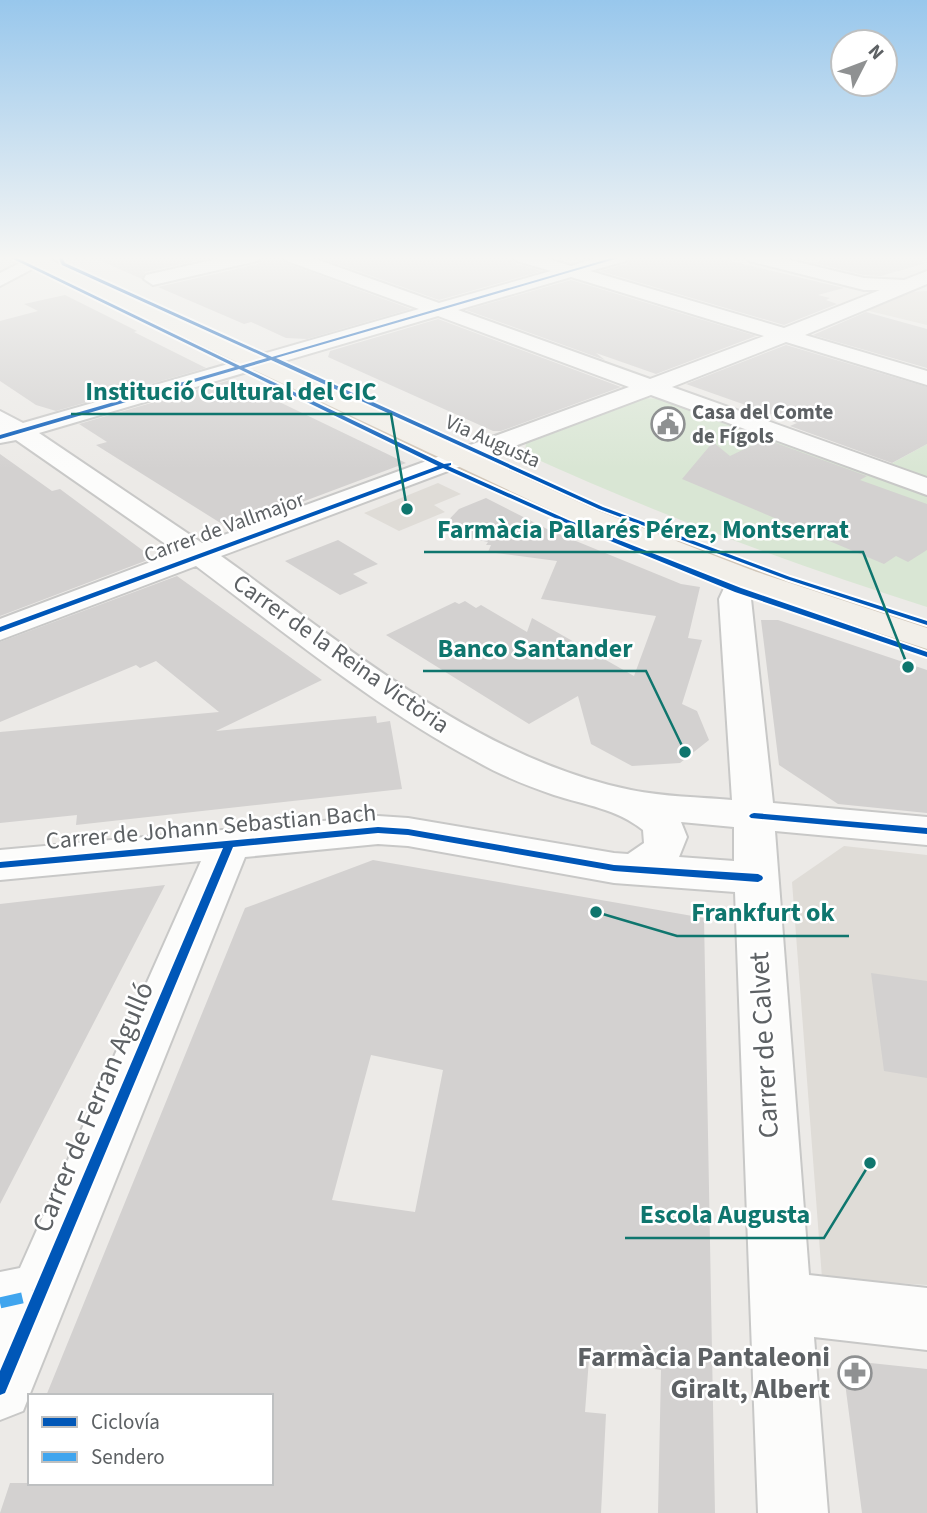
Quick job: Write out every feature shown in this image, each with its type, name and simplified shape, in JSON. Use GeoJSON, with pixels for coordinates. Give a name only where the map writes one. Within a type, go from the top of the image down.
{"type":"FeatureCollection","features":[{"type":"Feature","properties":{"kind":"main road","name":"Via Augusta"},"geometry":{"type":"LineString","coordinates":[[181,328],[586,516],[743,578],[927,639]]}},
{"type":"Feature","properties":{"kind":"street"},"geometry":{"type":"LineString","coordinates":[[7,429],[378,328]]}},
{"type":"Feature","properties":{"kind":"street"},"geometry":{"type":"LineString","coordinates":[[487,328],[927,488]]}},
{"type":"Feature","properties":{"kind":"street"},"geometry":{"type":"LineString","coordinates":[[760,328],[927,378]]}},
{"type":"Feature","properties":{"kind":"street","name":"Carrer de Vallmajor"},"geometry":{"type":"LineString","coordinates":[[0,630],[199,554],[462,459],[803,328]]}},
{"type":"Feature","properties":{"kind":"street","name":"Carrer de la Reina Victòria"},"geometry":{"type":"LineString","coordinates":[[7,429],[199,554],[370,679],[457,736],[546,778],[632,804],[927,831]]}},
{"type":"Feature","properties":{"kind":"street","name":"Carrer de Calvet"},"geometry":{"type":"LineString","coordinates":[[743,578],[735,599],[758,878],[758,929],[793,1513]]}},
{"type":"Feature","properties":{"kind":"street","name":"Carrer de la Reina Victòria"},"geometry":{"type":"LineString","coordinates":[[632,804],[660,821],[667,837],[665,848],[659,856],[632,870]]}},
{"type":"Feature","properties":{"kind":"street","name":"Carrer de Johann Sebastian Bach"},"geometry":{"type":"LineString","coordinates":[[0,865],[348,832],[408,832],[632,870],[758,878]]}},
{"type":"Feature","properties":{"kind":"street","name":"Carrer de Ferran Agulló"},"geometry":{"type":"LineString","coordinates":[[0,1388],[19,1299],[229,845]]}},
{"type":"Feature","properties":{"kind":"street"},"geometry":{"type":"LineString","coordinates":[[779,1302],[927,1319]]}},
{"type":"Feature","properties":{"kind":"shaded area"},"geometry":{"type":"Polygon","coordinates":[[[438,483],[461,494],[434,505],[445,512],[399,531],[364,513],[438,483]]]}},
{"type":"Feature","properties":{"kind":"shaded area"},"geometry":{"type":"Polygon","coordinates":[[[844,846],[927,855],[927,1285],[822,1278],[792,882],[844,846]]]}},
{"type":"Feature","properties":{"kind":"green space"},"geometry":{"type":"Polygon","coordinates":[[[643,398],[664,399],[927,495],[927,607],[724,536],[525,454],[526,443],[643,398]]]}},
{"type":"Feature","properties":{"kind":"green space"},"geometry":{"type":"Polygon","coordinates":[[[927,444],[927,480],[887,466],[927,444]]]}},
{"type":"Feature","properties":{"kind":"building"},"geometry":{"type":"Polygon","coordinates":[[[0,328],[130,328],[206,368],[56,411],[36,405],[0,381],[0,328]]]}},
{"type":"Feature","properties":{"kind":"building"},"geometry":{"type":"Polygon","coordinates":[[[263,328],[346,328],[307,339],[286,338],[263,328]]]}},
{"type":"Feature","properties":{"kind":"building"},"geometry":{"type":"Polygon","coordinates":[[[409,328],[461,328],[621,387],[501,431],[493,431],[328,357],[330,351],[409,328]]]}},
{"type":"Feature","properties":{"kind":"building"},"geometry":{"type":"Polygon","coordinates":[[[515,328],[728,328],[756,336],[656,374],[596,353],[605,360],[515,328]]]}},
{"type":"Feature","properties":{"kind":"building"},"geometry":{"type":"Polygon","coordinates":[[[830,328],[927,329],[927,368],[813,335],[830,328]]]}},
{"type":"Feature","properties":{"kind":"building"},"geometry":{"type":"Polygon","coordinates":[[[786,345],[927,387],[927,444],[892,463],[790,426],[797,423],[686,384],[786,345]]]}},
{"type":"Feature","properties":{"kind":"building"},"geometry":{"type":"Polygon","coordinates":[[[230,380],[406,463],[230,529],[96,445],[107,442],[79,424],[230,380]]]}},
{"type":"Feature","properties":{"kind":"building"},"geometry":{"type":"Polygon","coordinates":[[[765,439],[867,476],[860,480],[927,504],[927,550],[908,562],[896,556],[884,564],[682,479],[713,442],[730,456],[765,439]]]}},
{"type":"Feature","properties":{"kind":"building"},"geometry":{"type":"Polygon","coordinates":[[[0,454],[52,491],[60,489],[153,558],[0,616],[0,454]]]}},
{"type":"Feature","properties":{"kind":"building"},"geometry":{"type":"Polygon","coordinates":[[[486,498],[549,530],[681,584],[700,587],[688,638],[702,640],[682,704],[697,711],[709,740],[680,763],[632,766],[591,744],[578,696],[529,724],[386,635],[455,602],[459,604],[465,601],[476,608],[481,605],[527,632],[532,618],[634,676],[656,616],[541,599],[557,561],[488,552],[491,545],[486,545],[488,542],[438,531],[459,509],[486,498]]]}},
{"type":"Feature","properties":{"kind":"building"},"geometry":{"type":"Polygon","coordinates":[[[338,540],[378,564],[353,574],[368,583],[340,595],[285,561],[338,540]]]}},
{"type":"Feature","properties":{"kind":"building"},"geometry":{"type":"Polygon","coordinates":[[[177,576],[322,680],[216,731],[376,716],[377,723],[390,721],[402,789],[76,825],[77,815],[0,823],[0,732],[219,712],[156,661],[140,668],[136,665],[0,722],[0,642],[177,576]]]}},
{"type":"Feature","properties":{"kind":"building"},"geometry":{"type":"Polygon","coordinates":[[[761,620],[778,620],[927,670],[927,813],[838,804],[779,765],[761,620]]]}},
{"type":"Feature","properties":{"kind":"building"},"geometry":{"type":"Polygon","coordinates":[[[373,860],[704,918],[715,1513],[658,1513],[661,1370],[589,1359],[585,1412],[606,1414],[601,1513],[0,1513],[10,1483],[273,1485],[273,1394],[47,1394],[245,908],[373,860]],[[371,1055],[332,1200],[415,1212],[443,1070],[371,1055]]]}},
{"type":"Feature","properties":{"kind":"building"},"geometry":{"type":"Polygon","coordinates":[[[165,885],[0,1204],[0,904],[165,885]]]}},
{"type":"Feature","properties":{"kind":"building"},"geometry":{"type":"Polygon","coordinates":[[[871,973],[927,981],[927,1078],[884,1071],[871,973]]]}},
{"type":"Feature","properties":{"kind":"building"},"geometry":{"type":"Polygon","coordinates":[[[842,1360],[927,1369],[927,1513],[862,1513],[842,1360]]]}},
{"type":"Feature","properties":{"kind":"marked path"},"geometry":{"type":"LineString","coordinates":[[0,1303],[39,1294]]}},
{"type":"Feature","properties":{"kind":"cycle path"},"geometry":{"type":"LineString","coordinates":[[157,328],[443,466],[566,521],[738,590],[927,655]]}},
{"type":"Feature","properties":{"kind":"cycle path"},"geometry":{"type":"LineString","coordinates":[[204,328],[601,508],[788,578],[927,623]]}},
{"type":"Feature","properties":{"kind":"cycle path"},"geometry":{"type":"LineString","coordinates":[[0,437],[377,328]]}},
{"type":"Feature","properties":{"kind":"cycle path"},"geometry":{"type":"LineString","coordinates":[[0,630],[449,464]]}},
{"type":"Feature","properties":{"kind":"cycle path"},"geometry":{"type":"LineString","coordinates":[[754,816],[927,831]]}},
{"type":"Feature","properties":{"kind":"cycle path"},"geometry":{"type":"LineString","coordinates":[[0,865],[378,830],[408,832],[614,868],[758,878]]}},
{"type":"Feature","properties":{"kind":"cycle path"},"geometry":{"type":"LineString","coordinates":[[0,1388],[229,845]]}},
{"type":"Feature","properties":{"kind":"place","name":"Casa del Comte de Fígols"},"geometry":{"type":"Point","coordinates":[668,424]}},
{"type":"Feature","properties":{"kind":"place","name":"Institució Cultural del CIC"},"geometry":{"type":"Point","coordinates":[407,509]}},
{"type":"Feature","properties":{"kind":"place","name":"Farmàcia Pallarés Pérez, Montserrat"},"geometry":{"type":"Point","coordinates":[908,667]}},
{"type":"Feature","properties":{"kind":"place","name":"Banco Santander"},"geometry":{"type":"Point","coordinates":[685,752]}},
{"type":"Feature","properties":{"kind":"place","name":"Frankfurt ok"},"geometry":{"type":"Point","coordinates":[596,912]}},
{"type":"Feature","properties":{"kind":"place","name":"Escola Augusta"},"geometry":{"type":"Point","coordinates":[870,1163]}},
{"type":"Feature","properties":{"kind":"place","name":"Farmàcia Pantaleoni Giralt, Albert"},"geometry":{"type":"Point","coordinates":[855,1373]}}]}
